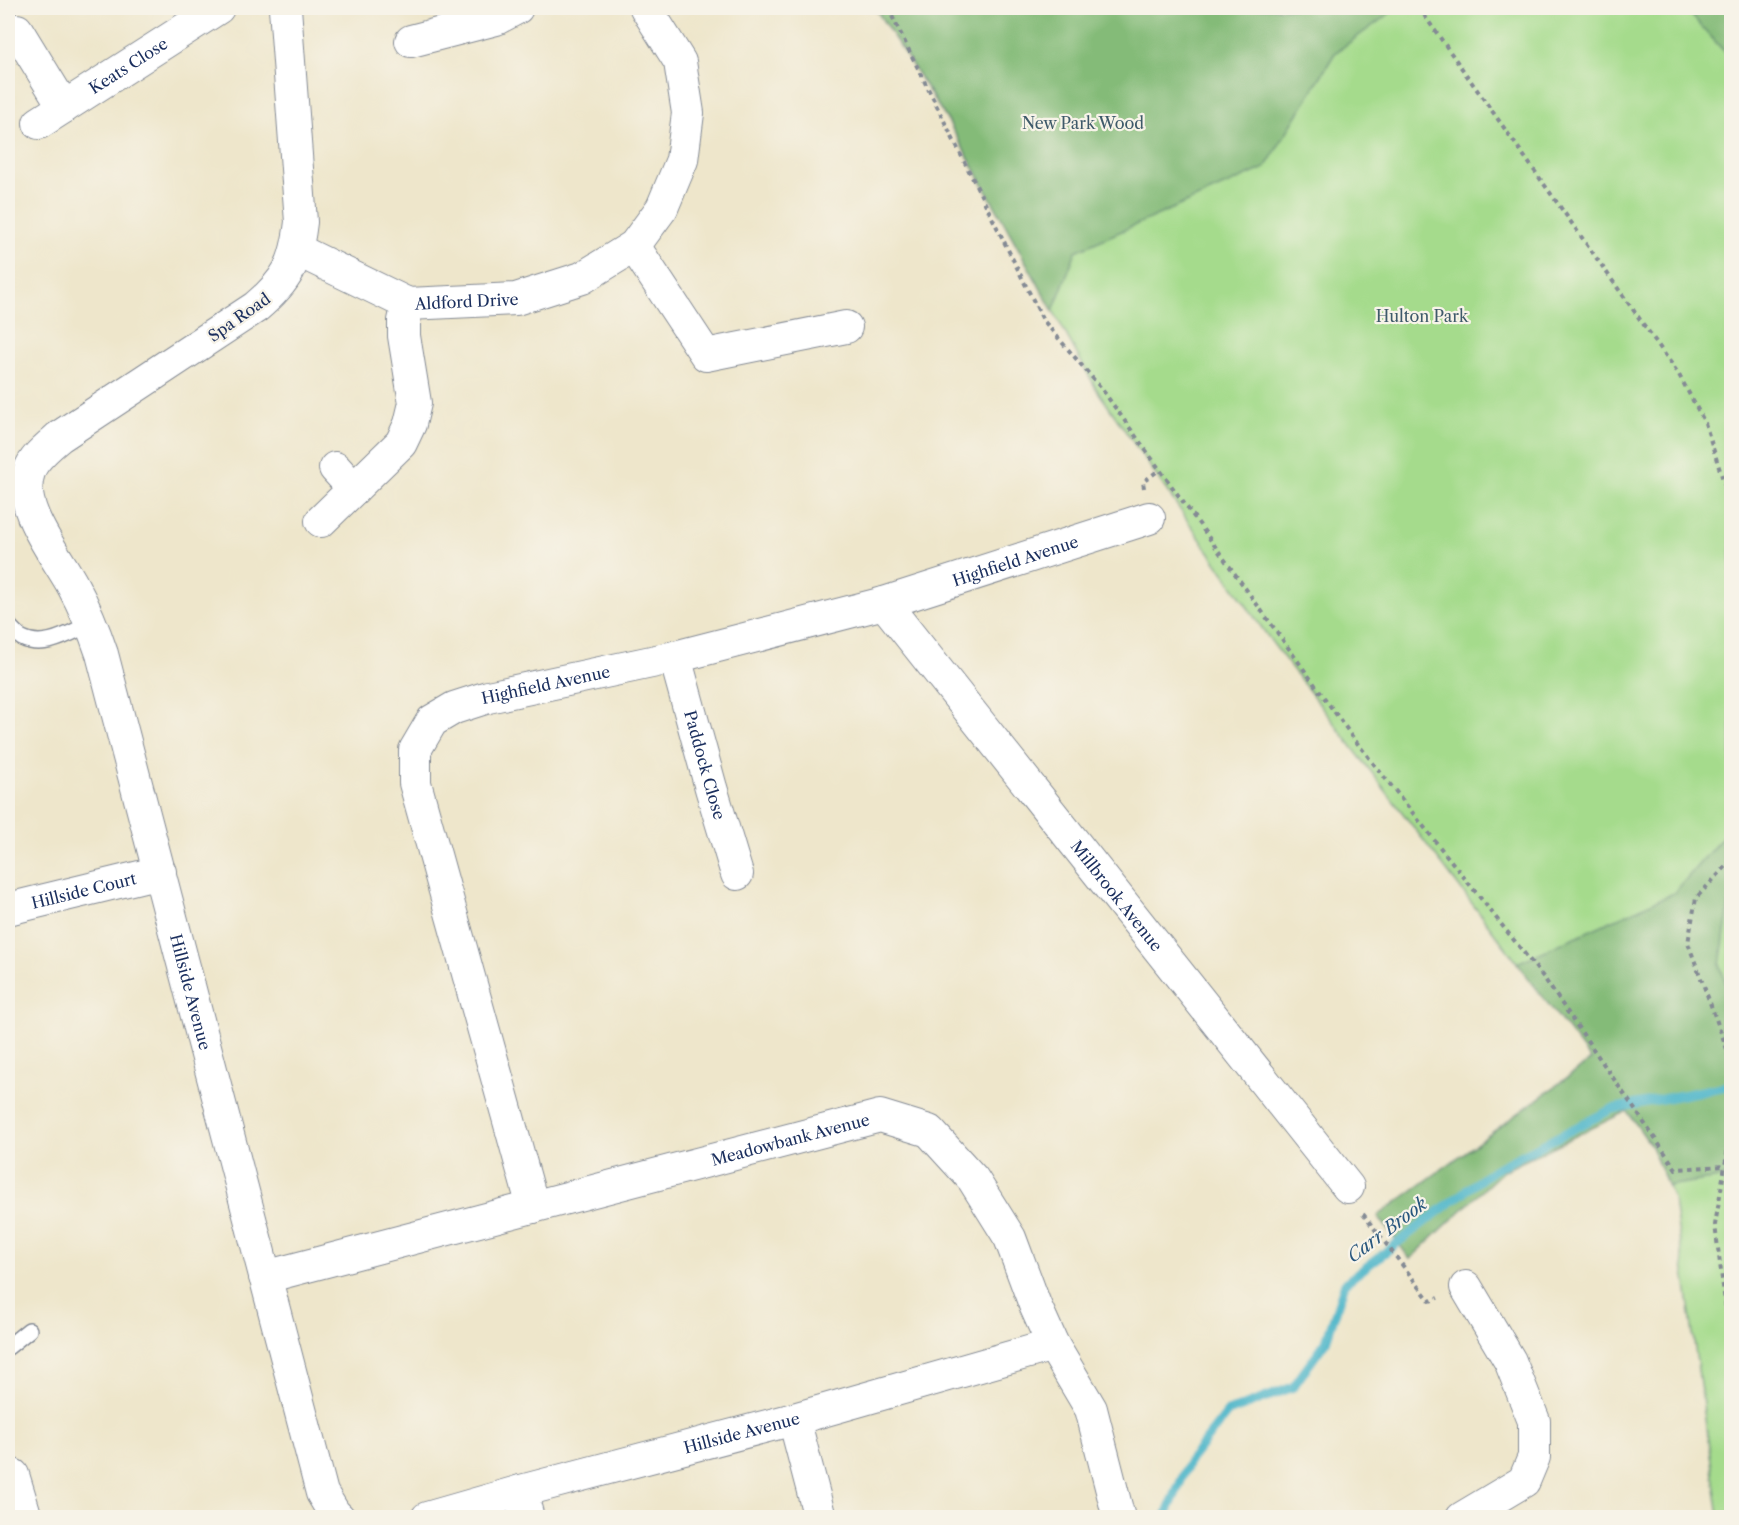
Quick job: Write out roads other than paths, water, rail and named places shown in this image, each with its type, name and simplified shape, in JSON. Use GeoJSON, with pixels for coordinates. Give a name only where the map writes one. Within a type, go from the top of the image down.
{"type":"FeatureCollection","features":[{"type":"Feature","properties":{"kind":"street","name":"Keats Close"},"geometry":{"type":"LineString","coordinates":[[18,30],[52,115],[218,8]]}},
{"type":"Feature","properties":{"kind":"street","name":"Spa Road"},"geometry":{"type":"LineString","coordinates":[[18,475],[59,436],[256,307],[274,292],[286,277],[297,250],[301,222],[285,8]]}},
{"type":"Feature","properties":{"kind":"street"},"geometry":{"type":"LineString","coordinates":[[411,41],[496,19],[517,8]]}},
{"type":"Feature","properties":{"kind":"street","name":"Aldford Drive"},"geometry":{"type":"LineString","coordinates":[[297,250],[408,304],[516,299],[582,278],[633,246],[662,208],[682,160],[688,112],[680,62],[646,8]]}},
{"type":"Feature","properties":{"kind":"street"},"geometry":{"type":"LineString","coordinates":[[633,246],[706,355],[846,327]]}},
{"type":"Feature","properties":{"kind":"street"},"geometry":{"type":"LineString","coordinates":[[321,521],[345,478],[401,443],[410,424],[415,403],[404,336],[404,321],[408,304]]}},
{"type":"Feature","properties":{"kind":"street","name":"Hillside Avenue"},"geometry":{"type":"LineString","coordinates":[[18,475],[27,494],[34,519],[73,585],[92,623],[102,654],[322,1493],[334,1514],[339,1518]]}},
{"type":"Feature","properties":{"kind":"street","name":"Highfield Avenue"},"geometry":{"type":"LineString","coordinates":[[534,1207],[415,783],[415,750],[432,722],[454,708],[488,698],[675,657],[884,603],[1149,518]]}},
{"type":"Feature","properties":{"kind":"street","name":"Millbrook Avenue"},"geometry":{"type":"LineString","coordinates":[[884,603],[1348,1187]]}},
{"type":"Feature","properties":{"kind":"street","name":"Paddock Close"},"geometry":{"type":"LineString","coordinates":[[675,657],[737,874]]}},
{"type":"Feature","properties":{"kind":"street","name":"Hillside Court"},"geometry":{"type":"LineString","coordinates":[[8,909],[160,872]]}},
{"type":"Feature","properties":{"kind":"street","name":"Meadowbank Avenue"},"geometry":{"type":"LineString","coordinates":[[265,1277],[880,1116],[929,1131],[973,1179],[1010,1238],[1053,1345],[1092,1409],[1119,1518]]}},
{"type":"Feature","properties":{"kind":"street"},"geometry":{"type":"LineString","coordinates":[[1462,1518],[1524,1481],[1534,1457],[1534,1420],[1510,1360],[1466,1287]]}},
{"type":"Feature","properties":{"kind":"street","name":"Hillside Avenue"},"geometry":{"type":"LineString","coordinates":[[427,1518],[524,1504],[794,1419],[1053,1345]]}},
{"type":"Feature","properties":{"kind":"street"},"geometry":{"type":"LineString","coordinates":[[794,1419],[820,1518]]}},
{"type":"Feature","properties":{"kind":"street"},"geometry":{"type":"LineString","coordinates":[[10,1466],[19,1514]]}},
{"type":"Feature","properties":{"kind":"lane"},"geometry":{"type":"LineString","coordinates":[[8,625],[22,638],[38,642],[51,641],[92,623]]}},
{"type":"Feature","properties":{"kind":"lane"},"geometry":{"type":"LineString","coordinates":[[8,1347],[29,1330]]}},
{"type":"Feature","properties":{"kind":"waterway","name":"Carr Brook"},"geometry":{"type":"LineString","coordinates":[[1165,1518],[1190,1460],[1228,1412],[1293,1387],[1326,1341],[1345,1283],[1493,1170],[1612,1109],[1732,1085]]}},
{"type":"Feature","properties":{"kind":"park label","name":"New Park Wood"},"geometry":{"type":"Point","coordinates":[1083,123]}},
{"type":"Feature","properties":{"kind":"park label","name":"Hulton Park"},"geometry":{"type":"Point","coordinates":[1422,316]}}]}
